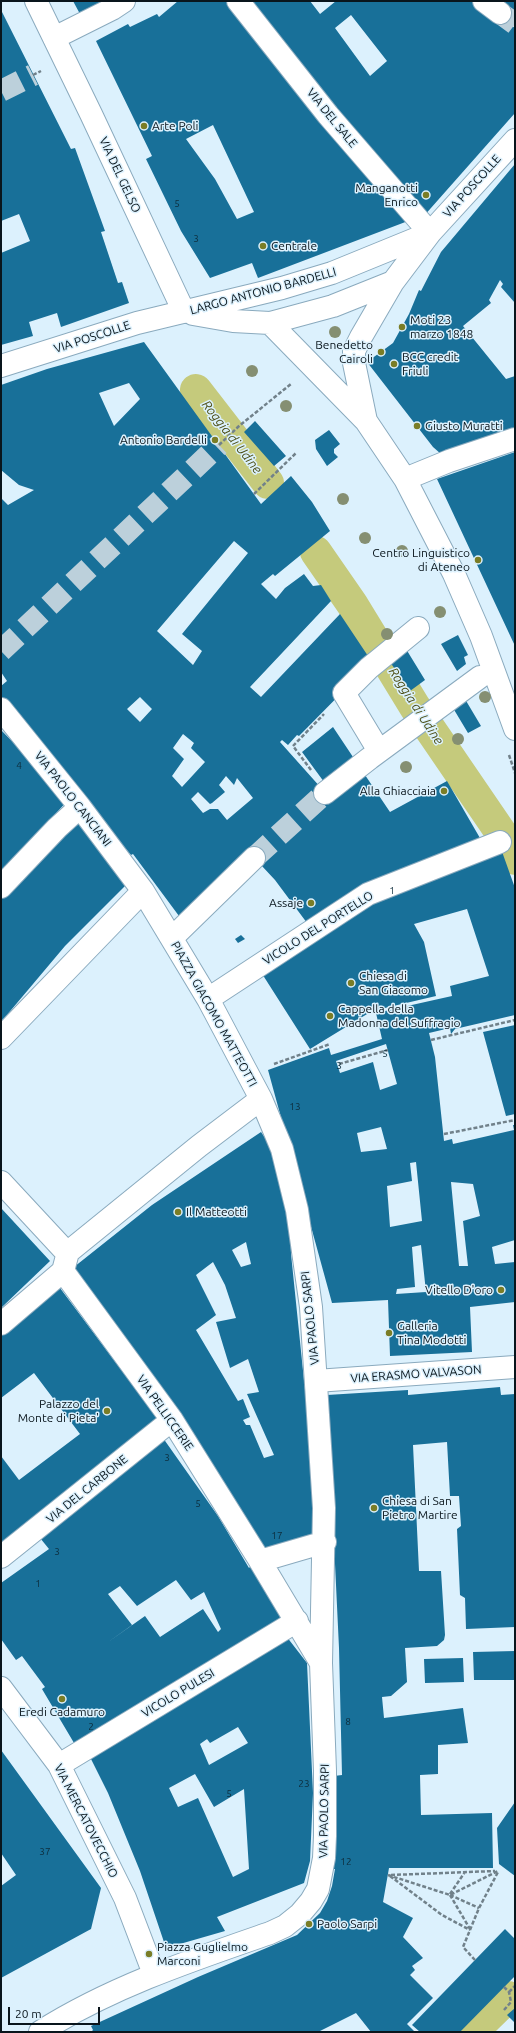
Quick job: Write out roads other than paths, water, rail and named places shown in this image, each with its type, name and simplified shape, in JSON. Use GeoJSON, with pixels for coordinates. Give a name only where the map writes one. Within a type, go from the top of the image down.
{"type":"FeatureCollection","features":[{"type":"Feature","properties":{"kind":"street","name":"VIA DEL GELSO"},"geometry":{"type":"LineString","coordinates":[[36,1],[184,312]]}},
{"type":"Feature","properties":{"kind":"street"},"geometry":{"type":"LineString","coordinates":[[54,38],[124,1]]}},
{"type":"Feature","properties":{"kind":"street","name":"VIA DEL SALE"},"geometry":{"type":"LineString","coordinates":[[238,1],[328,115],[430,233]]}},
{"type":"Feature","properties":{"kind":"street","name":"VIA POSCOLLE"},"geometry":{"type":"LineString","coordinates":[[430,233],[515,140]]}},
{"type":"Feature","properties":{"kind":"street"},"geometry":{"type":"LineString","coordinates":[[366,421],[354,363],[354,350],[393,282],[430,233]]}},
{"type":"Feature","properties":{"kind":"street","name":"LARGO ANTONIO BARDELLI"},"geometry":{"type":"LineString","coordinates":[[184,312],[293,285],[332,273],[430,233]]}},
{"type":"Feature","properties":{"kind":"street","name":"LARGO ANTONIO BARDELLI"},"geometry":{"type":"LineString","coordinates":[[184,312],[233,320],[270,323],[333,306],[393,282]]}},
{"type":"Feature","properties":{"kind":"street","name":"VIA POSCOLLE"},"geometry":{"type":"LineString","coordinates":[[1,366],[137,323],[184,312]]}},
{"type":"Feature","properties":{"kind":"street"},"geometry":{"type":"LineString","coordinates":[[270,323],[366,421],[405,479],[454,574],[481,636],[515,729]]}},
{"type":"Feature","properties":{"kind":"street"},"geometry":{"type":"LineString","coordinates":[[405,479],[449,461],[515,439]]}},
{"type":"Feature","properties":{"kind":"street"},"geometry":{"type":"LineString","coordinates":[[379,752],[344,693],[394,646],[418,628]]}},
{"type":"Feature","properties":{"kind":"street"},"geometry":{"type":"LineString","coordinates":[[327,792],[480,677]]}},
{"type":"Feature","properties":{"kind":"street","name":"VIA PAOLO CANCIANI"},"geometry":{"type":"LineString","coordinates":[[1,709],[80,807],[143,891]]}},
{"type":"Feature","properties":{"kind":"street"},"geometry":{"type":"LineString","coordinates":[[1,887],[57,828],[80,807]]}},
{"type":"Feature","properties":{"kind":"street","name":"VICOLO DEL PORTELLO"},"geometry":{"type":"LineString","coordinates":[[208,999],[368,894],[500,842]]}},
{"type":"Feature","properties":{"kind":"street"},"geometry":{"type":"LineString","coordinates":[[172,938],[254,858]]}},
{"type":"Feature","properties":{"kind":"street"},"geometry":{"type":"LineString","coordinates":[[1,1038],[143,891]]}},
{"type":"Feature","properties":{"kind":"street","name":"PIAZZA GIACOMO MATTEOTTI"},"geometry":{"type":"LineString","coordinates":[[1,1324],[65,1262],[200,1146],[261,1099],[208,999],[143,891]]}},
{"type":"Feature","properties":{"kind":"street","name":"VIA PAOLO SARPI"},"geometry":{"type":"LineString","coordinates":[[154,1974],[270,1933],[285,1926],[300,1914],[318,1889],[324,1858],[325,1771],[321,1663],[325,1542],[311,1307],[297,1210],[282,1149],[261,1099]]}},
{"type":"Feature","properties":{"kind":"street"},"geometry":{"type":"LineString","coordinates":[[1,1182],[65,1262]]}},
{"type":"Feature","properties":{"kind":"street","name":"VIA PELLICCERIE"},"geometry":{"type":"LineString","coordinates":[[65,1262],[172,1420],[260,1561]]}},
{"type":"Feature","properties":{"kind":"street","name":"VIA ERASMO VALVASON"},"geometry":{"type":"LineString","coordinates":[[316,1381],[515,1367]]}},
{"type":"Feature","properties":{"kind":"street","name":"VIA DEL CARBONE"},"geometry":{"type":"LineString","coordinates":[[1,1557],[172,1420]]}},
{"type":"Feature","properties":{"kind":"street"},"geometry":{"type":"LineString","coordinates":[[260,1561],[325,1542]]}},
{"type":"Feature","properties":{"kind":"street","name":"VIA PAOLO SARPI"},"geometry":{"type":"LineString","coordinates":[[260,1561],[321,1663]]}},
{"type":"Feature","properties":{"kind":"street","name":"VICOLO PULESI"},"geometry":{"type":"LineString","coordinates":[[59,1765],[296,1621]]}},
{"type":"Feature","properties":{"kind":"street","name":"VIA MERCATOVECCHIO"},"geometry":{"type":"LineString","coordinates":[[1,1688],[59,1765],[125,1898],[154,1974]]}},
{"type":"Feature","properties":{"kind":"street"},"geometry":{"type":"LineString","coordinates":[[40,2032],[74,2013],[154,1974]]}},
{"type":"Feature","properties":{"kind":"waterway","name":"Roggia di Udine"},"geometry":{"type":"LineString","coordinates":[[196,390],[268,483]]}},
{"type":"Feature","properties":{"kind":"waterway","name":"Roggia di Udine"},"geometry":{"type":"LineString","coordinates":[[316,552],[352,604],[415,707],[510,846],[515,859]]}},
{"type":"Feature","properties":{"kind":"waterway","name":"Roggia di Udine"},"geometry":{"type":"LineString","coordinates":[[472,2032],[508,1997]]}},
{"type":"Feature","properties":{"kind":"tunnel"},"geometry":{"type":"LineString","coordinates":[[500,13],[515,24]]}},
{"type":"Feature","properties":{"kind":"tunnel"},"geometry":{"type":"LineString","coordinates":[[1,91],[33,75]]}},
{"type":"Feature","properties":{"kind":"tunnel"},"geometry":{"type":"LineString","coordinates":[[1,651],[219,445]]}},
{"type":"Feature","properties":{"kind":"tunnel"},"geometry":{"type":"LineString","coordinates":[[254,858],[325,793]]}},
{"type":"Feature","properties":{"kind":"place","name":"Arte Poli"},"geometry":{"type":"Point","coordinates":[144,126]}},
{"type":"Feature","properties":{"kind":"place","name":"Manganotti Enrico"},"geometry":{"type":"Point","coordinates":[426,195]}},
{"type":"Feature","properties":{"kind":"place","name":"Centrale"},"geometry":{"type":"Point","coordinates":[263,246]}},
{"type":"Feature","properties":{"kind":"place","name":"Moti 23 marzo 1848"},"geometry":{"type":"Point","coordinates":[402,327]}},
{"type":"Feature","properties":{"kind":"place","name":"Benedetto Cairoli"},"geometry":{"type":"Point","coordinates":[381,352]}},
{"type":"Feature","properties":{"kind":"place","name":"BCC credit Friuli"},"geometry":{"type":"Point","coordinates":[394,364]}},
{"type":"Feature","properties":{"kind":"place","name":"Giusto Muratti"},"geometry":{"type":"Point","coordinates":[417,426]}},
{"type":"Feature","properties":{"kind":"place","name":"Antonio Bardelli"},"geometry":{"type":"Point","coordinates":[215,440]}},
{"type":"Feature","properties":{"kind":"place","name":"Centro Linguistico di Ateneo"},"geometry":{"type":"Point","coordinates":[478,560]}},
{"type":"Feature","properties":{"kind":"place","name":"Alla Ghiacciaia"},"geometry":{"type":"Point","coordinates":[444,791]}},
{"type":"Feature","properties":{"kind":"place","name":"Assaje"},"geometry":{"type":"Point","coordinates":[311,903]}},
{"type":"Feature","properties":{"kind":"place","name":"Chiesa di San Giacomo"},"geometry":{"type":"Point","coordinates":[351,983]}},
{"type":"Feature","properties":{"kind":"place","name":"Cappella della Madonna del Suffragio"},"geometry":{"type":"Point","coordinates":[330,1016]}},
{"type":"Feature","properties":{"kind":"place","name":"Il Matteotti"},"geometry":{"type":"Point","coordinates":[178,1212]}},
{"type":"Feature","properties":{"kind":"place","name":"Vitello D'oro"},"geometry":{"type":"Point","coordinates":[501,1290]}},
{"type":"Feature","properties":{"kind":"place","name":"Galleria Tina Modotti"},"geometry":{"type":"Point","coordinates":[389,1333]}},
{"type":"Feature","properties":{"kind":"place","name":"Palazzo del Monte di Pieta'"},"geometry":{"type":"Point","coordinates":[107,1411]}},
{"type":"Feature","properties":{"kind":"place","name":"Chiesa di San Pietro Martire"},"geometry":{"type":"Point","coordinates":[374,1508]}},
{"type":"Feature","properties":{"kind":"place","name":"Eredi Cadamuro"},"geometry":{"type":"Point","coordinates":[62,1699]}},
{"type":"Feature","properties":{"kind":"place","name":"Paolo Sarpi"},"geometry":{"type":"Point","coordinates":[309,1924]}},
{"type":"Feature","properties":{"kind":"place","name":"Piazza Guglielmo Marconi"},"geometry":{"type":"Point","coordinates":[149,1954]}}]}
